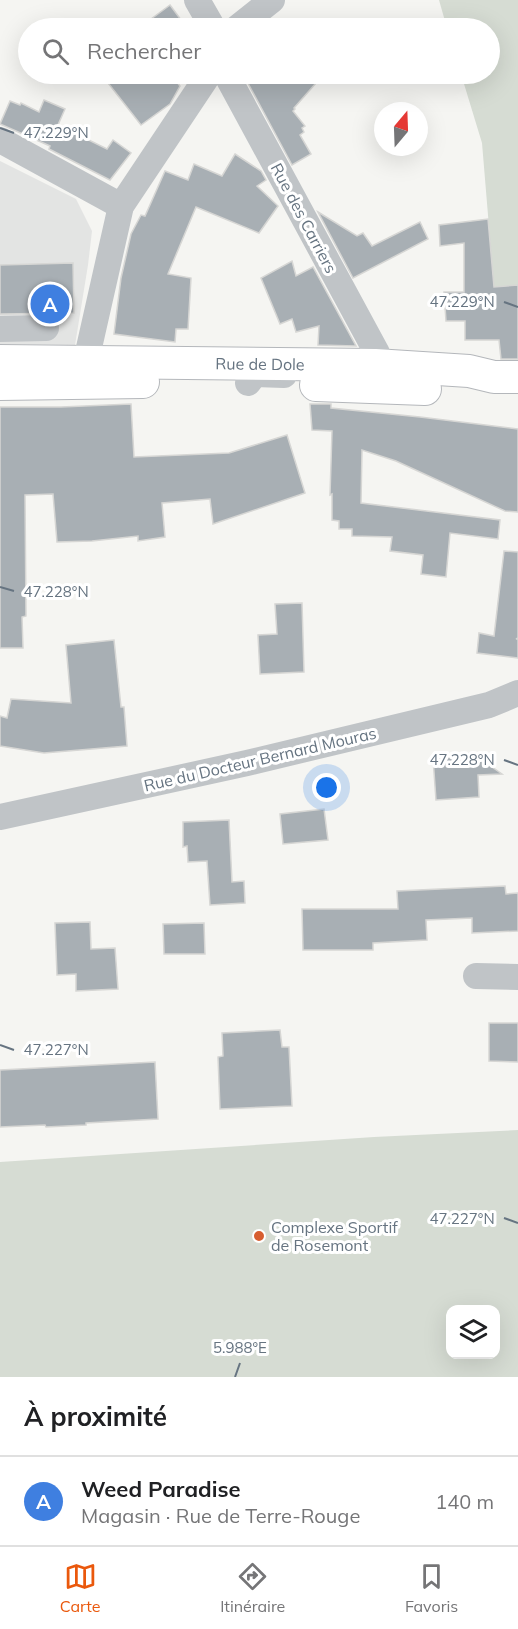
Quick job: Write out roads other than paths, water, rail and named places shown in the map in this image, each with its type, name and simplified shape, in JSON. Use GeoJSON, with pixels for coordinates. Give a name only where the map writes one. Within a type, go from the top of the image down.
{"type":"FeatureCollection","features":[{"type":"Feature","properties":{"kind":"main road","name":"Rue de Dole"},"geometry":{"type":"LineString","coordinates":[[7,371],[86,361],[375,365],[469,371],[494,376],[518,377]]}},
{"type":"Feature","properties":{"kind":"main road","name":"Rue de Dole"},"geometry":{"type":"LineString","coordinates":[[7,371],[124,382],[248,383],[518,392]]}},
{"type":"Feature","properties":{"kind":"street"},"geometry":{"type":"LineString","coordinates":[[197,0],[207,18]]}},
{"type":"Feature","properties":{"kind":"street"},"geometry":{"type":"LineString","coordinates":[[250,18],[272,0]]}},
{"type":"Feature","properties":{"kind":"street"},"geometry":{"type":"LineString","coordinates":[[86,361],[121,206],[202,84]]}},
{"type":"Feature","properties":{"kind":"street","name":"Rue des Carriers"},"geometry":{"type":"LineString","coordinates":[[231,84],[377,353],[375,365]]}},
{"type":"Feature","properties":{"kind":"street"},"geometry":{"type":"LineString","coordinates":[[0,140],[121,206]]}},
{"type":"Feature","properties":{"kind":"street"},"geometry":{"type":"LineString","coordinates":[[0,329],[46,328]]}},
{"type":"Feature","properties":{"kind":"street"},"geometry":{"type":"LineString","coordinates":[[248,383],[255,374],[362,376],[373,370],[375,365]]}},
{"type":"Feature","properties":{"kind":"street","name":"Rue du Docteur Bernard Mouras"},"geometry":{"type":"LineString","coordinates":[[0,817],[247,763],[489,705],[518,693]]}},
{"type":"Feature","properties":{"kind":"street"},"geometry":{"type":"LineString","coordinates":[[476,976],[518,977]]}},
{"type":"Feature","properties":{"kind":"place","name":"Weed Paradise"},"geometry":{"type":"Point","coordinates":[50,304]}},
{"type":"Feature","properties":{"kind":"place","name":"Complexe Sportif de Rosemont"},"geometry":{"type":"Point","coordinates":[259,1236]}}]}
